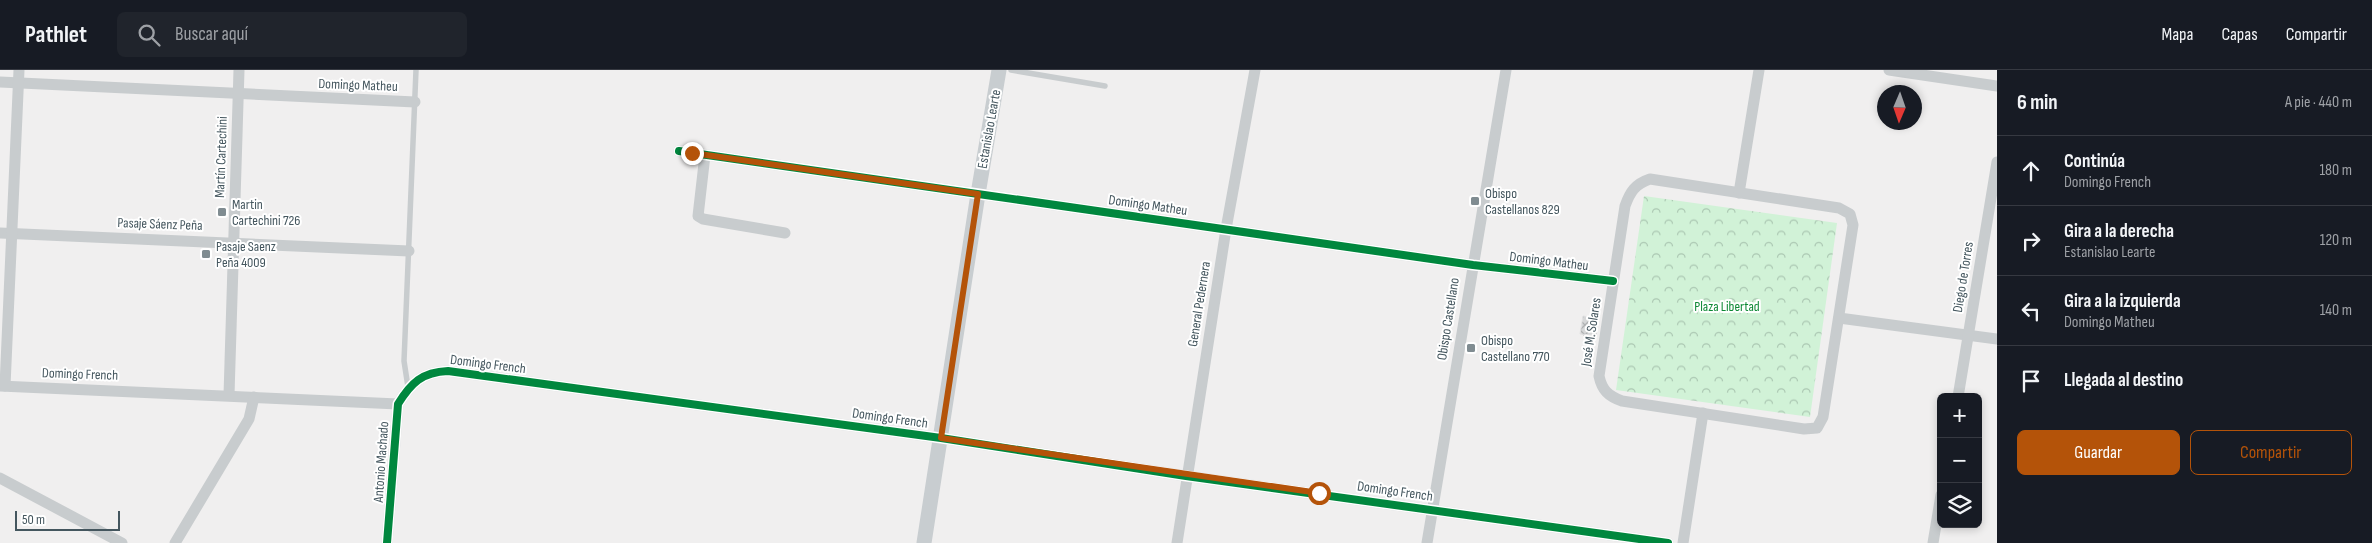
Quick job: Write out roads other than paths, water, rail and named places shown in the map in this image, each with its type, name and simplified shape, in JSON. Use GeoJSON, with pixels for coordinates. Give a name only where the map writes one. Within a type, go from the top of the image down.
{"type":"FeatureCollection","features":[{"type":"Feature","properties":{"kind":"street"},"geometry":{"type":"LineString","coordinates":[[3,386],[6,234],[19,70]]}},
{"type":"Feature","properties":{"kind":"street","name":"Martín Cartechini"},"geometry":{"type":"LineString","coordinates":[[229,395],[239,70]]}},
{"type":"Feature","properties":{"kind":"street","name":"Estanislao Learte"},"geometry":{"type":"LineString","coordinates":[[924,543],[999,70]]}},
{"type":"Feature","properties":{"kind":"street","name":"General Pedernera"},"geometry":{"type":"LineString","coordinates":[[1177,543],[1226,229],[1255,70]]}},
{"type":"Feature","properties":{"kind":"street","name":"Obispo Castellano"},"geometry":{"type":"LineString","coordinates":[[1427,543],[1506,70]]}},
{"type":"Feature","properties":{"kind":"street"},"geometry":{"type":"LineString","coordinates":[[1683,543],[1703,413],[1804,429],[1817,428],[1823,417],[1853,225],[1850,214],[1839,208],[1739,193],[1759,70]]}},
{"type":"Feature","properties":{"kind":"street"},"geometry":{"type":"LineString","coordinates":[[1889,70],[1997,86]]}},
{"type":"Feature","properties":{"kind":"street","name":"Domingo Matheu"},"geometry":{"type":"LineString","coordinates":[[0,82],[238,95],[414,102]]}},
{"type":"Feature","properties":{"kind":"street","name":"Domingo Matheu"},"geometry":{"type":"LineString","coordinates":[[679,151],[1473,265],[1614,281]]}},
{"type":"Feature","properties":{"kind":"street"},"geometry":{"type":"LineString","coordinates":[[705,155],[698,216],[703,219],[785,233]]}},
{"type":"Feature","properties":{"kind":"street","name":"Diego de Torres"},"geometry":{"type":"LineString","coordinates":[[1959,393],[1997,162]]}},
{"type":"Feature","properties":{"kind":"street","name":"José M. Solares"},"geometry":{"type":"LineString","coordinates":[[1703,413],[1622,401],[1610,397],[1602,387],[1599,376],[1626,206],[1630,193],[1639,183],[1650,179],[1739,193]]}},
{"type":"Feature","properties":{"kind":"street","name":"Pasaje Sáenz Peña"},"geometry":{"type":"LineString","coordinates":[[6,234],[233,242],[408,251]]}},
{"type":"Feature","properties":{"kind":"street"},"geometry":{"type":"LineString","coordinates":[[1838,318],[1997,339]]}},
{"type":"Feature","properties":{"kind":"street","name":"Domingo French"},"geometry":{"type":"LineString","coordinates":[[408,387],[426,374],[448,370],[941,438],[1186,476],[1432,508],[1668,543]]}},
{"type":"Feature","properties":{"kind":"street","name":"Domingo French"},"geometry":{"type":"LineString","coordinates":[[3,386],[398,404]]}},
{"type":"Feature","properties":{"kind":"street","name":"Antonio Machado"},"geometry":{"type":"LineString","coordinates":[[387,543],[398,404],[408,387]]}},
{"type":"Feature","properties":{"kind":"street"},"geometry":{"type":"LineString","coordinates":[[175,543],[250,419],[254,396]]}},
{"type":"Feature","properties":{"kind":"street"},"geometry":{"type":"LineString","coordinates":[[0,478],[122,543]]}},
{"type":"Feature","properties":{"kind":"street"},"geometry":{"type":"LineString","coordinates":[[1932,543],[1937,517]]}},
{"type":"Feature","properties":{"kind":"lane"},"geometry":{"type":"LineString","coordinates":[[408,387],[404,361],[416,70]]}},
{"type":"Feature","properties":{"kind":"lane"},"geometry":{"type":"LineString","coordinates":[[1011,70],[1105,86]]}},
{"type":"Feature","properties":{"kind":"place","name":"Obispo Castellanos 829"},"geometry":{"type":"Point","coordinates":[1475,201]}},
{"type":"Feature","properties":{"kind":"place","name":"Martin Cartechini 726"},"geometry":{"type":"Point","coordinates":[222,212]}},
{"type":"Feature","properties":{"kind":"place","name":"Pasaje Saenz Peña 4009"},"geometry":{"type":"Point","coordinates":[206,254]}},
{"type":"Feature","properties":{"kind":"place","name":"Obispo Castellano 770"},"geometry":{"type":"Point","coordinates":[1471,348]}},
{"type":"Feature","properties":{"kind":"park label","name":"Plaza Libertad"},"geometry":{"type":"Point","coordinates":[1727,306]}}]}
